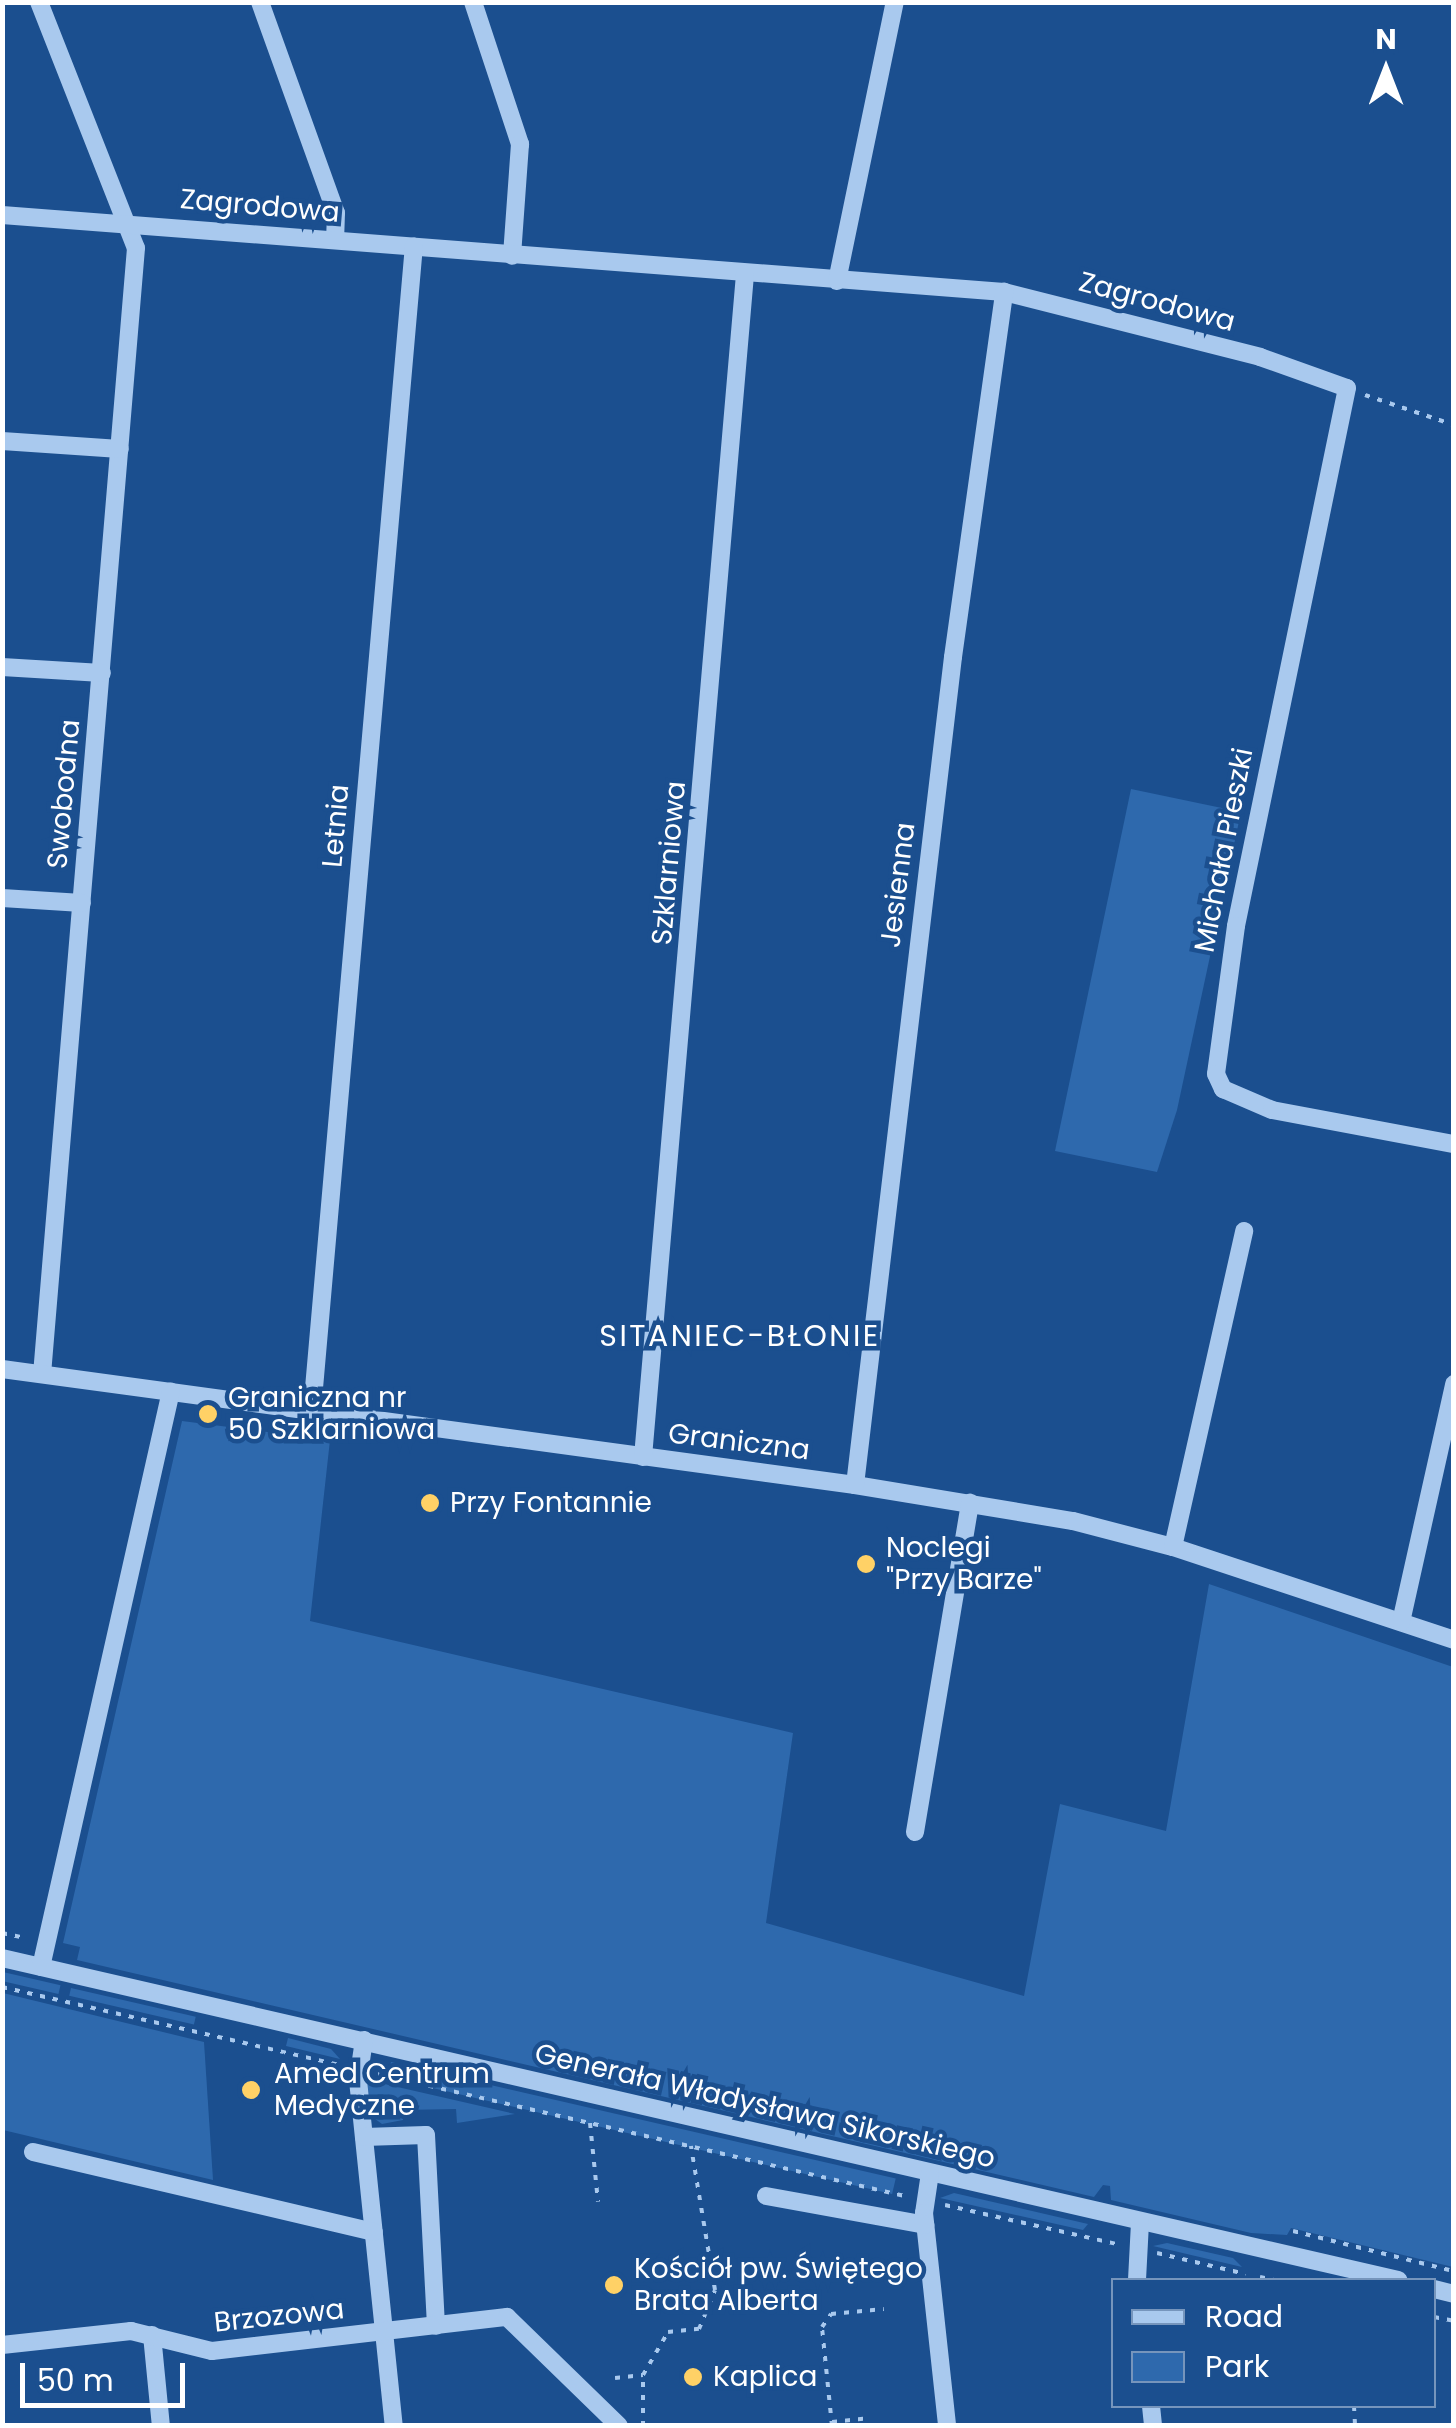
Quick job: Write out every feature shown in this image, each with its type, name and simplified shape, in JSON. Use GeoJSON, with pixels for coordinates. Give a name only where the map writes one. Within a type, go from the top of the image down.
{"type":"FeatureCollection","features":[{"type":"Feature","properties":{"kind":"street","name":"Swobodna"},"geometry":{"type":"LineString","coordinates":[[40,2],[122,223],[136,248],[42,1374]]}},
{"type":"Feature","properties":{"kind":"street"},"geometry":{"type":"LineString","coordinates":[[260,2],[336,214],[335,240]]}},
{"type":"Feature","properties":{"kind":"street"},"geometry":{"type":"LineString","coordinates":[[473,2],[520,144],[512,256]]}},
{"type":"Feature","properties":{"kind":"street"},"geometry":{"type":"LineString","coordinates":[[837,281],[895,2]]}},
{"type":"Feature","properties":{"kind":"street","name":"Zagrodowa"},"geometry":{"type":"LineString","coordinates":[[2,216],[1004,292],[1260,358],[1346,388]]}},
{"type":"Feature","properties":{"kind":"street","name":"Letnia"},"geometry":{"type":"LineString","coordinates":[[312,1411],[414,246]]}},
{"type":"Feature","properties":{"kind":"street","name":"Szklarniowa"},"geometry":{"type":"LineString","coordinates":[[643,1457],[745,274]]}},
{"type":"Feature","properties":{"kind":"street","name":"Jesienna"},"geometry":{"type":"LineString","coordinates":[[855,1485],[953,657],[1004,292]]}},
{"type":"Feature","properties":{"kind":"street","name":"Michała Pieszki"},"geometry":{"type":"LineString","coordinates":[[1346,388],[1236,926],[1216,1074],[1223,1089],[1257,1106],[1454,1144]]}},
{"type":"Feature","properties":{"kind":"street"},"geometry":{"type":"LineString","coordinates":[[2,442],[120,448]]}},
{"type":"Feature","properties":{"kind":"street"},"geometry":{"type":"LineString","coordinates":[[2,667],[102,673]]}},
{"type":"Feature","properties":{"kind":"street"},"geometry":{"type":"LineString","coordinates":[[2,898],[82,904]]}},
{"type":"Feature","properties":{"kind":"street"},"geometry":{"type":"LineString","coordinates":[[1173,1547],[1244,1231]]}},
{"type":"Feature","properties":{"kind":"street","name":"Graniczna"},"geometry":{"type":"LineString","coordinates":[[2,1369],[970,1503],[1173,1547],[1454,1640]]}},
{"type":"Feature","properties":{"kind":"street"},"geometry":{"type":"LineString","coordinates":[[1401,1622],[1454,1384]]}},
{"type":"Feature","properties":{"kind":"street"},"geometry":{"type":"LineString","coordinates":[[41,1967],[171,1391]]}},
{"type":"Feature","properties":{"kind":"street"},"geometry":{"type":"LineString","coordinates":[[916,1832],[970,1503]]}},
{"type":"Feature","properties":{"kind":"street","name":"Generała Władysława Sikorskiego"},"geometry":{"type":"LineString","coordinates":[[2,1958],[1389,2278]]}},
{"type":"Feature","properties":{"kind":"street"},"geometry":{"type":"LineString","coordinates":[[364,2040],[357,2073],[394,2426]]}},
{"type":"Feature","properties":{"kind":"street"},"geometry":{"type":"LineString","coordinates":[[364,2137],[426,2135],[436,2326]]}},
{"type":"Feature","properties":{"kind":"street"},"geometry":{"type":"LineString","coordinates":[[34,2152],[374,2232]]}},
{"type":"Feature","properties":{"kind":"street"},"geometry":{"type":"LineString","coordinates":[[930,2173],[925,2225],[946,2426]]}},
{"type":"Feature","properties":{"kind":"street"},"geometry":{"type":"LineString","coordinates":[[766,2196],[925,2225]]}},
{"type":"Feature","properties":{"kind":"street"},"geometry":{"type":"LineString","coordinates":[[1136,2273],[1140,2222]]}},
{"type":"Feature","properties":{"kind":"street","name":"Brzozowa"},"geometry":{"type":"LineString","coordinates":[[2,2345],[122,2331],[212,2352],[507,2317],[619,2426]]}},
{"type":"Feature","properties":{"kind":"street"},"geometry":{"type":"LineString","coordinates":[[152,2335],[161,2426]]}},
{"type":"Feature","properties":{"kind":"path"},"geometry":{"type":"LineString","coordinates":[[1346,388],[1454,426]]}},
{"type":"Feature","properties":{"kind":"path"},"geometry":{"type":"LineString","coordinates":[[2,1987],[357,2073],[590,2122],[910,2197]]}},
{"type":"Feature","properties":{"kind":"path"},"geometry":{"type":"LineString","coordinates":[[590,2122],[598,2202]]}},
{"type":"Feature","properties":{"kind":"path"},"geometry":{"type":"LineString","coordinates":[[643,2426],[644,2375],[668,2332],[699,2329],[716,2290],[692,2146]]}},
{"type":"Feature","properties":{"kind":"path"},"geometry":{"type":"LineString","coordinates":[[936,2203],[1123,2245]]}},
{"type":"Feature","properties":{"kind":"path"},"geometry":{"type":"LineString","coordinates":[[1090,2238],[1094,2226]]}},
{"type":"Feature","properties":{"kind":"path"},"geometry":{"type":"LineString","coordinates":[[1293,2231],[1454,2271]]}},
{"type":"Feature","properties":{"kind":"path"},"geometry":{"type":"LineString","coordinates":[[1148,2251],[1246,2274]]}},
{"type":"Feature","properties":{"kind":"path"},"geometry":{"type":"LineString","coordinates":[[1260,2277],[1265,2278]]}},
{"type":"Feature","properties":{"kind":"path"},"geometry":{"type":"LineString","coordinates":[[868,2418],[832,2424],[822,2327],[831,2314],[884,2309]]}},
{"type":"Feature","properties":{"kind":"path"},"geometry":{"type":"LineString","coordinates":[[616,2378],[644,2375]]}},
{"type":"Feature","properties":{"kind":"green space"},"geometry":{"type":"Polygon","coordinates":[[[1131,789],[1241,812],[1177,1110],[1157,1172],[1055,1151],[1131,789]]]}},
{"type":"Feature","properties":{"kind":"green space"},"geometry":{"type":"Polygon","coordinates":[[[182,1421],[330,1440],[310,1621],[793,1733],[766,1923],[1024,1996],[1060,1804],[1166,1831],[1209,1584],[1453,1667],[1453,2267],[1291,2228],[1287,2235],[1251,2233],[1111,2200],[1110,2186],[1103,2185],[1094,2197],[77,1960],[80,1947],[63,1943],[182,1421]]]}},
{"type":"Feature","properties":{"kind":"green space"},"geometry":{"type":"Polygon","coordinates":[[[3,1972],[60,1985],[58,1994],[2,1981],[3,1972]]]}},
{"type":"Feature","properties":{"kind":"green space"},"geometry":{"type":"Polygon","coordinates":[[[71,1988],[196,2017],[194,2025],[69,1996],[71,1988]]]}},
{"type":"Feature","properties":{"kind":"green space"},"geometry":{"type":"Polygon","coordinates":[[[3,1993],[204,2042],[213,2180],[3,2130],[3,1993]]]}},
{"type":"Feature","properties":{"kind":"green space"},"geometry":{"type":"Polygon","coordinates":[[[288,2038],[331,2049],[340,2059],[286,2046],[288,2038]]]}},
{"type":"Feature","properties":{"kind":"green space"},"geometry":{"type":"Polygon","coordinates":[[[391,2062],[896,2179],[892,2194],[387,2078],[391,2062]]]}},
{"type":"Feature","properties":{"kind":"green space"},"geometry":{"type":"Polygon","coordinates":[[[367,2080],[515,2114],[457,2123],[456,2109],[403,2110],[403,2120],[382,2124],[371,2116],[367,2080]]]}},
{"type":"Feature","properties":{"kind":"green space"},"geometry":{"type":"Polygon","coordinates":[[[954,2193],[1088,2224],[1083,2230],[940,2198],[954,2193]]]}},
{"type":"Feature","properties":{"kind":"green space"},"geometry":{"type":"Polygon","coordinates":[[[1167,2243],[1233,2258],[1242,2267],[1153,2246],[1167,2243]]]}},
{"type":"Feature","properties":{"kind":"place","name":"Graniczna nr 50 Szklarniowa"},"geometry":{"type":"Point","coordinates":[208,1414]}},
{"type":"Feature","properties":{"kind":"place","name":"Przy Fontannie"},"geometry":{"type":"Point","coordinates":[430,1503]}},
{"type":"Feature","properties":{"kind":"place","name":"Noclegi \"Przy Barze\""},"geometry":{"type":"Point","coordinates":[866,1564]}},
{"type":"Feature","properties":{"kind":"place","name":"Amed Centrum Medyczne"},"geometry":{"type":"Point","coordinates":[251,2090]}},
{"type":"Feature","properties":{"kind":"place","name":"Kościół pw. Świętego Brata Alberta"},"geometry":{"type":"Point","coordinates":[614,2285]}},
{"type":"Feature","properties":{"kind":"place","name":"Kaplica"},"geometry":{"type":"Point","coordinates":[693,2377]}},
{"type":"Feature","properties":{"kind":"district","name":"SITANIEC-BŁONIE"},"geometry":{"type":"Point","coordinates":[740,1336]}}]}
